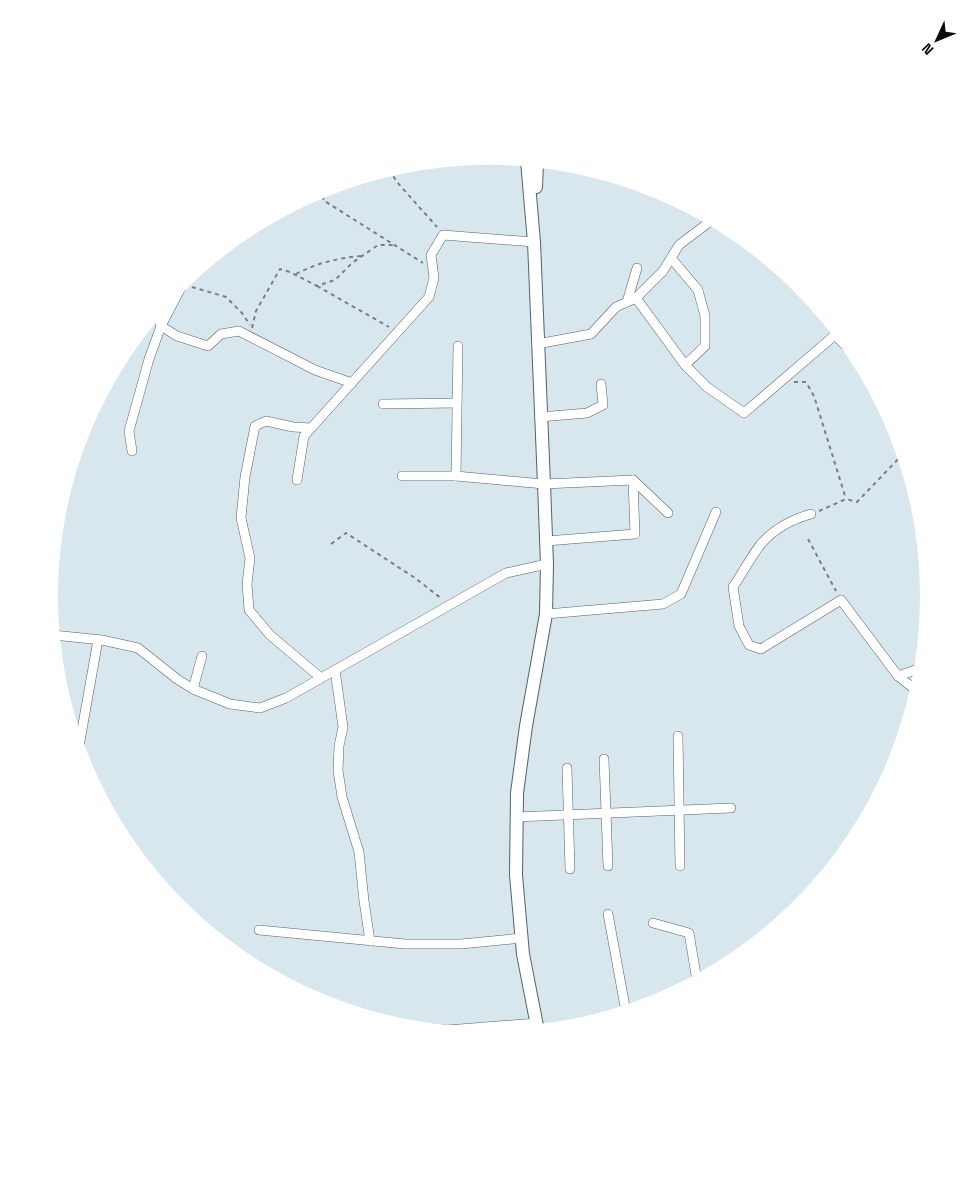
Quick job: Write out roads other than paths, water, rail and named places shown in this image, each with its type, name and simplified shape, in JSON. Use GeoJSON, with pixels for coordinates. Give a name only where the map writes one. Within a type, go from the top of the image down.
{"type":"FeatureCollection","features":[{"type":"Feature","properties":{"kind":"main road"},"geometry":{"type":"LineString","coordinates":[[528,167],[534,242],[547,564],[546,614],[526,726],[517,793],[516,875],[523,954],[537,1025]]}},
{"type":"Feature","properties":{"kind":"main road"},"geometry":{"type":"LineString","coordinates":[[534,242],[537,168]]}},
{"type":"Feature","properties":{"kind":"street"},"geometry":{"type":"LineString","coordinates":[[537,344],[591,334],[616,307],[636,298],[663,271],[679,244],[706,224]]}},
{"type":"Feature","properties":{"kind":"street"},"geometry":{"type":"LineString","coordinates":[[297,480],[304,436],[428,297],[434,278],[431,255],[443,235],[534,242]]}},
{"type":"Feature","properties":{"kind":"street"},"geometry":{"type":"LineString","coordinates":[[671,258],[698,290],[705,316],[705,346],[685,365]]}},
{"type":"Feature","properties":{"kind":"street"},"geometry":{"type":"LineString","coordinates":[[627,302],[636,268]]}},
{"type":"Feature","properties":{"kind":"street"},"geometry":{"type":"LineString","coordinates":[[636,298],[685,365],[707,387],[744,413],[831,336]]}},
{"type":"Feature","properties":{"kind":"street"},"geometry":{"type":"LineString","coordinates":[[132,451],[129,431],[149,359],[161,326],[173,303]]}},
{"type":"Feature","properties":{"kind":"street"},"geometry":{"type":"LineString","coordinates":[[159,319],[161,326],[177,336],[208,346],[221,334],[239,331],[315,370],[352,383]]}},
{"type":"Feature","properties":{"kind":"street"},"geometry":{"type":"LineString","coordinates":[[456,476],[458,346]]}},
{"type":"Feature","properties":{"kind":"street"},"geometry":{"type":"LineString","coordinates":[[540,417],[587,413],[603,405],[601,384]]}},
{"type":"Feature","properties":{"kind":"street"},"geometry":{"type":"LineString","coordinates":[[383,404],[457,404]]}},
{"type":"Feature","properties":{"kind":"street"},"geometry":{"type":"LineString","coordinates":[[311,428],[293,427],[266,421],[255,426],[245,477],[241,518],[250,558],[247,584],[249,610],[270,635],[321,678]]}},
{"type":"Feature","properties":{"kind":"street"},"geometry":{"type":"LineString","coordinates":[[402,476],[456,476],[544,484],[633,480],[668,512]]}},
{"type":"Feature","properties":{"kind":"street"},"geometry":{"type":"LineString","coordinates":[[546,540],[635,534],[633,480]]}},
{"type":"Feature","properties":{"kind":"street"},"geometry":{"type":"LineString","coordinates":[[546,614],[663,604],[681,594],[716,512]]}},
{"type":"Feature","properties":{"kind":"street"},"geometry":{"type":"LineString","coordinates":[[812,514],[795,518],[761,544],[733,587],[739,626],[749,645],[762,649],[840,600],[898,676],[910,685]]}},
{"type":"Feature","properties":{"kind":"street"},"geometry":{"type":"LineString","coordinates":[[59,636],[98,640],[138,648],[193,689],[230,704],[260,708],[286,698],[506,573],[547,564]]}},
{"type":"Feature","properties":{"kind":"street"},"geometry":{"type":"LineString","coordinates":[[81,737],[98,640]]}},
{"type":"Feature","properties":{"kind":"street"},"geometry":{"type":"LineString","coordinates":[[193,689],[202,656]]}},
{"type":"Feature","properties":{"kind":"street"},"geometry":{"type":"LineString","coordinates":[[335,670],[342,727],[338,770],[342,797],[360,852],[370,941]]}},
{"type":"Feature","properties":{"kind":"street"},"geometry":{"type":"LineString","coordinates":[[898,676],[913,671]]}},
{"type":"Feature","properties":{"kind":"street"},"geometry":{"type":"LineString","coordinates":[[678,736],[680,866]]}},
{"type":"Feature","properties":{"kind":"street"},"geometry":{"type":"LineString","coordinates":[[604,759],[608,866]]}},
{"type":"Feature","properties":{"kind":"street"},"geometry":{"type":"LineString","coordinates":[[567,768],[570,869]]}},
{"type":"Feature","properties":{"kind":"street"},"geometry":{"type":"LineString","coordinates":[[516,817],[731,808]]}},
{"type":"Feature","properties":{"kind":"street"},"geometry":{"type":"LineString","coordinates":[[608,914],[625,1006]]}},
{"type":"Feature","properties":{"kind":"street"},"geometry":{"type":"LineString","coordinates":[[653,923],[689,933],[696,974]]}},
{"type":"Feature","properties":{"kind":"street"},"geometry":{"type":"LineString","coordinates":[[259,930],[405,944],[461,944],[522,938]]}}]}
